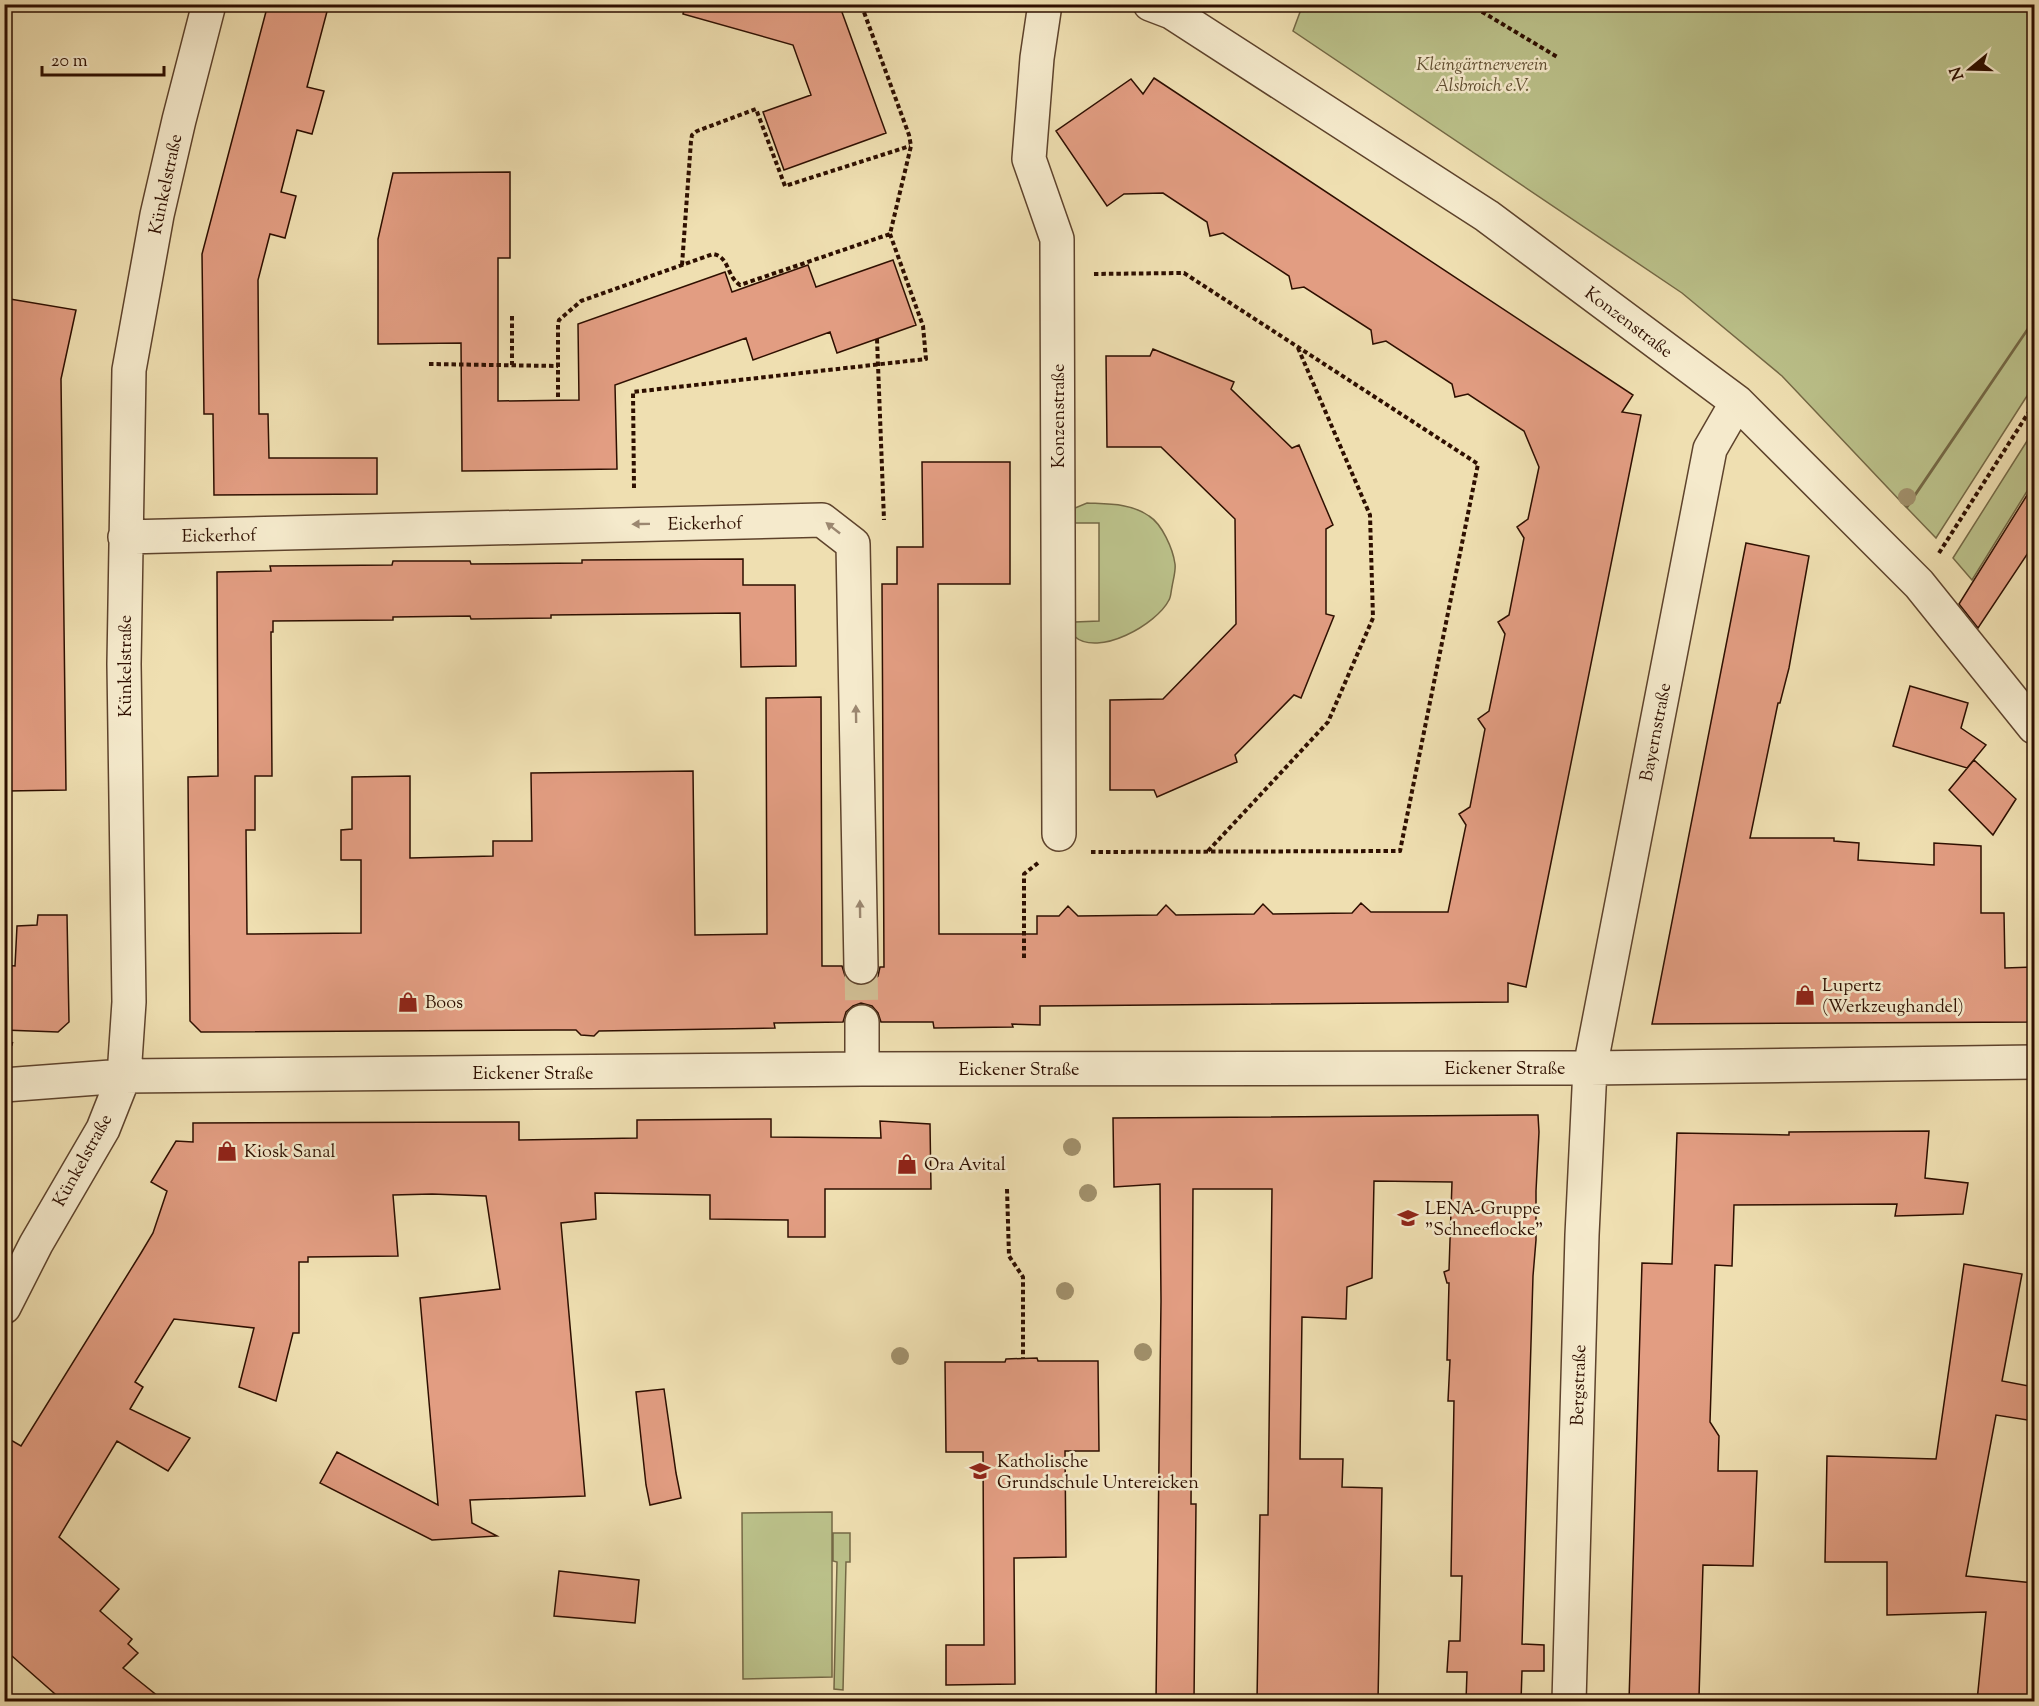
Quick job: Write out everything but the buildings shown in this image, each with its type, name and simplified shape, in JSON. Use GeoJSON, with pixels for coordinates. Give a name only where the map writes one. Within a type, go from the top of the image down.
{"type":"FeatureCollection","features":[{"type":"Feature","properties":{"kind":"street","name":"Künkelstraße"},"geometry":{"type":"LineString","coordinates":[[4,1307],[36,1244],[103,1129],[124,1076],[129,1002],[124,664],[129,370],[157,215],[208,4]]}},
{"type":"Feature","properties":{"kind":"street","name":"Konzenstraße"},"geometry":{"type":"LineString","coordinates":[[1045,4],[1037,58],[1029,159],[1057,239],[1055,843]]}},
{"type":"Feature","properties":{"kind":"street","name":"Konzenstraße"},"geometry":{"type":"LineString","coordinates":[[1150,4],[1171,12],[1487,216],[1737,402],[1919,584],[2034,727]]}},
{"type":"Feature","properties":{"kind":"street","name":"Bayernstraße"},"geometry":{"type":"LineString","coordinates":[[1590,1068],[1710,448],[1737,402]]}},
{"type":"Feature","properties":{"kind":"street","name":"Eickerhof"},"geometry":{"type":"LineString","coordinates":[[125,537],[822,520],[853,544],[861,967]]}},
{"type":"Feature","properties":{"kind":"street"},"geometry":{"type":"LineString","coordinates":[[862,1022],[862,1069]]}},
{"type":"Feature","properties":{"kind":"street","name":"Eickener Straße"},"geometry":{"type":"LineString","coordinates":[[4,1085],[124,1076],[862,1069],[1590,1068],[2034,1062]]}},
{"type":"Feature","properties":{"kind":"street","name":"Bergstraße"},"geometry":{"type":"LineString","coordinates":[[1569,1701],[1582,1235],[1590,1068]]}},
{"type":"Feature","properties":{"kind":"path"},"geometry":{"type":"LineString","coordinates":[[635,524],[633,392],[926,359],[923,326],[890,234],[911,146],[861,4]]}},
{"type":"Feature","properties":{"kind":"path"},"geometry":{"type":"LineString","coordinates":[[1469,4],[1559,58]]}},
{"type":"Feature","properties":{"kind":"path"},"geometry":{"type":"LineString","coordinates":[[682,265],[691,141],[692,135],[697,131],[756,109],[785,186],[911,146]]}},
{"type":"Feature","properties":{"kind":"path"},"geometry":{"type":"LineString","coordinates":[[558,397],[558,325],[560,320],[580,301],[713,254],[720,255],[725,260],[733,279],[740,285],[890,234]]}},
{"type":"Feature","properties":{"kind":"path"},"geometry":{"type":"LineString","coordinates":[[1024,958],[1024,874],[1055,843],[1208,852],[1400,851],[1478,464],[1184,273],[1057,275]]}},
{"type":"Feature","properties":{"kind":"path"},"geometry":{"type":"LineString","coordinates":[[512,316],[512,365]]}},
{"type":"Feature","properties":{"kind":"path"},"geometry":{"type":"LineString","coordinates":[[877,339],[884,520]]}},
{"type":"Feature","properties":{"kind":"path"},"geometry":{"type":"LineString","coordinates":[[1208,852],[1328,722],[1373,618],[1370,515],[1298,347]]}},
{"type":"Feature","properties":{"kind":"path"},"geometry":{"type":"LineString","coordinates":[[429,364],[558,366]]}},
{"type":"Feature","properties":{"kind":"path"},"geometry":{"type":"LineString","coordinates":[[1919,584],[2034,404]]}},
{"type":"Feature","properties":{"kind":"path"},"geometry":{"type":"LineString","coordinates":[[1007,1189],[1009,1256],[1023,1277],[1023,1359]]}},
{"type":"Feature","properties":{"kind":"green space","name":"Kleingärtnerverein Alsbroich e.V."},"geometry":{"type":"Polygon","coordinates":[[[1303,4],[2034,5],[2034,319],[1906,507],[1782,376],[1682,293],[1293,31],[1303,4]]]}},
{"type":"Feature","properties":{"kind":"green space"},"geometry":{"type":"Polygon","coordinates":[[[2034,321],[2034,385],[1936,538],[1907,508],[2034,321]]]}},
{"type":"Feature","properties":{"kind":"green space"},"geometry":{"type":"Polygon","coordinates":[[[2034,430],[2034,480],[1972,580],[1953,558],[2034,430]]]}},
{"type":"Feature","properties":{"kind":"green space"},"geometry":{"type":"Polygon","coordinates":[[[1087,503],[1127,506],[1149,516],[1166,537],[1175,567],[1169,600],[1152,619],[1126,635],[1097,643],[1084,642],[1074,636],[1075,622],[1099,621],[1099,523],[1075,523],[1075,508],[1087,503]]]}},
{"type":"Feature","properties":{"kind":"green space"},"geometry":{"type":"Polygon","coordinates":[[[832,1512],[832,1677],[743,1679],[742,1513],[832,1512]]]}},
{"type":"Feature","properties":{"kind":"green space"},"geometry":{"type":"Polygon","coordinates":[[[833,1533],[850,1533],[850,1562],[846,1562],[843,1690],[834,1689],[837,1562],[833,1561],[833,1533]]]}},
{"type":"Feature","properties":{"kind":"tunnel"},"geometry":{"type":"LineString","coordinates":[[861,967],[862,1022]]}},
{"type":"Feature","properties":{"kind":"place","name":"Lupertz (Werkzeughandel)"},"geometry":{"type":"Point","coordinates":[1805,995]}},
{"type":"Feature","properties":{"kind":"place","name":"Boos"},"geometry":{"type":"Point","coordinates":[408,1002]}},
{"type":"Feature","properties":{"kind":"place","name":"Kiosk Sanal"},"geometry":{"type":"Point","coordinates":[227,1151]}},
{"type":"Feature","properties":{"kind":"place","name":"Ora Avital"},"geometry":{"type":"Point","coordinates":[907,1164]}},
{"type":"Feature","properties":{"kind":"place","name":"LENA-Gruppe \"Schneeflocke\""},"geometry":{"type":"Point","coordinates":[1408,1218]}},
{"type":"Feature","properties":{"kind":"place","name":"Katholische Grundschule Untereicken"},"geometry":{"type":"Point","coordinates":[980,1471]}}]}
